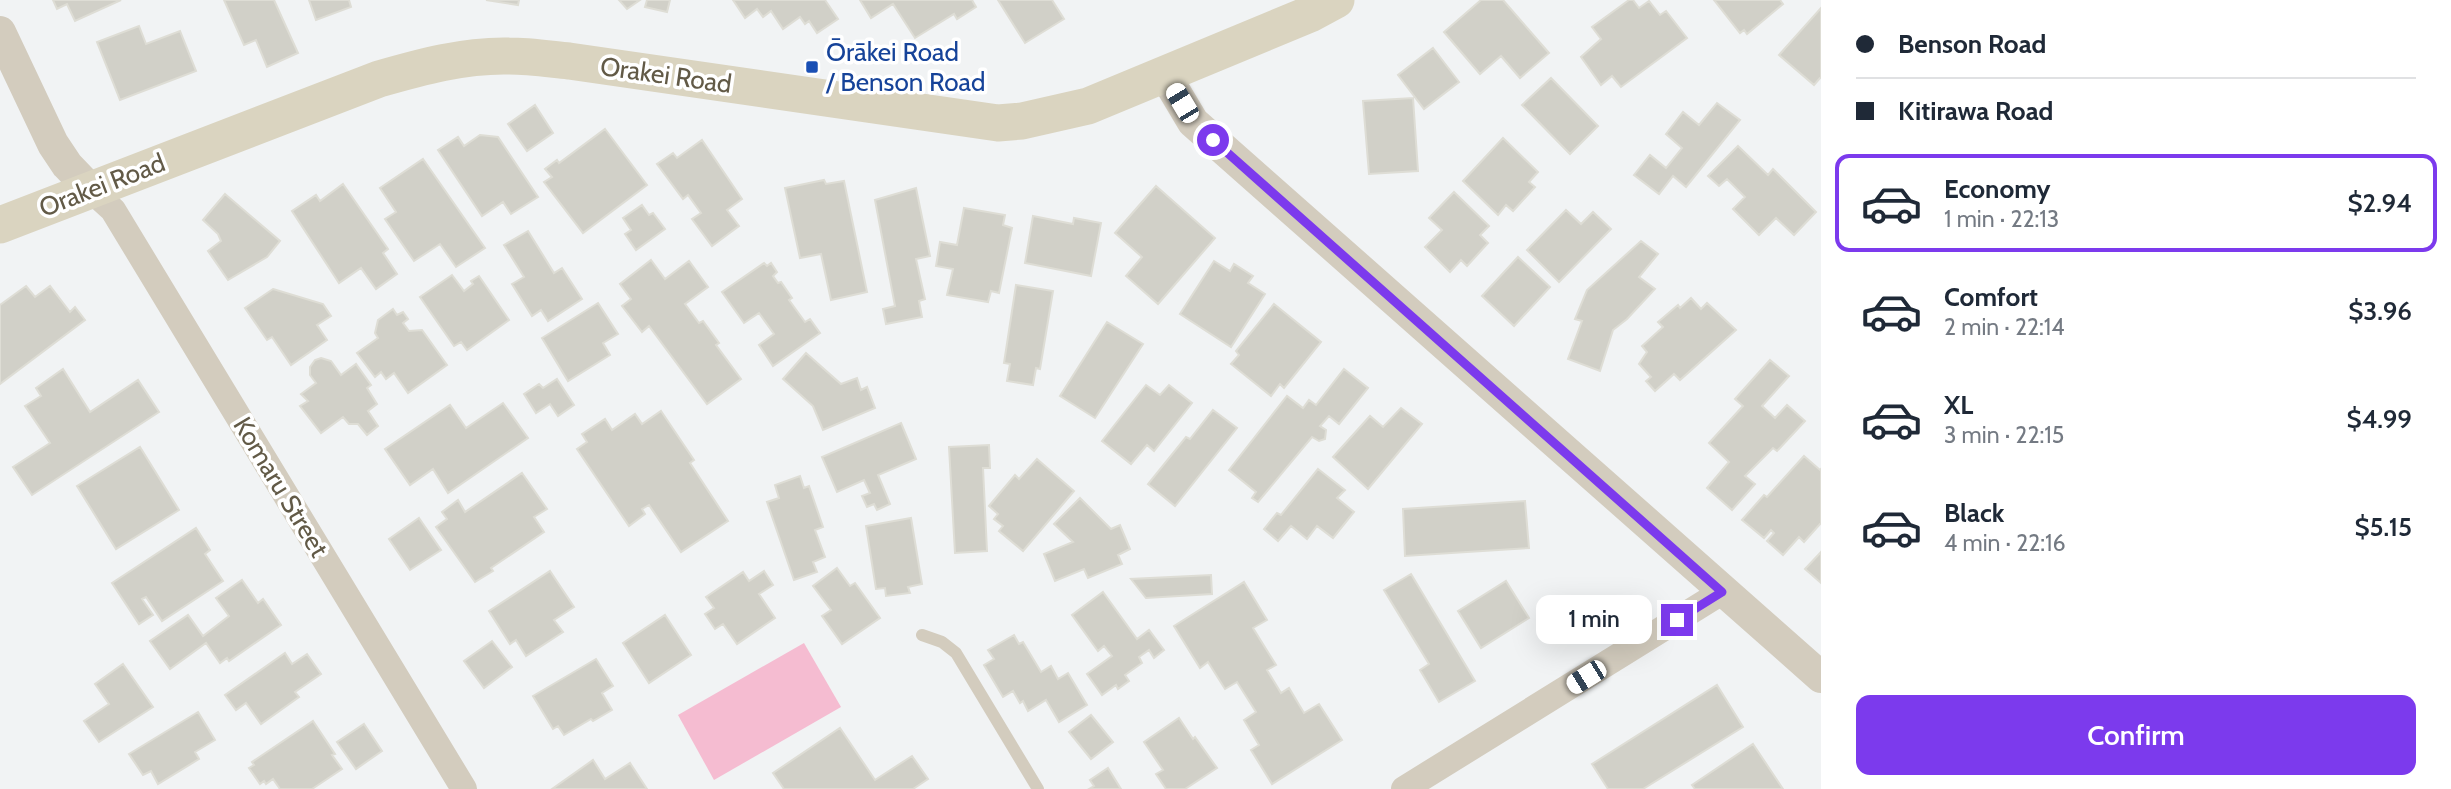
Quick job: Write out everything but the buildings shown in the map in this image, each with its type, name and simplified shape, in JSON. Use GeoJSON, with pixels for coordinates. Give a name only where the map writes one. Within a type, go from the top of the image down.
{"type":"FeatureCollection","features":[{"type":"Feature","properties":{"kind":"main road","name":"Orakei Road"},"geometry":{"type":"LineString","coordinates":[[0,225],[379,79],[465,58],[508,56],[569,61],[998,123],[1022,121],[1087,106],[1310,14],[1336,0]]}},
{"type":"Feature","properties":{"kind":"street"},"geometry":{"type":"LineString","coordinates":[[0,32],[52,145],[91,190]]}},
{"type":"Feature","properties":{"kind":"street"},"geometry":{"type":"LineString","coordinates":[[1165,75],[1193,122],[1821,677]]}},
{"type":"Feature","properties":{"kind":"street","name":"Komaru Street"},"geometry":{"type":"LineString","coordinates":[[91,190],[113,210],[135,245],[464,789]]}},
{"type":"Feature","properties":{"kind":"street"},"geometry":{"type":"LineString","coordinates":[[1404,789],[1722,592]]}},
{"type":"Feature","properties":{"kind":"lane"},"geometry":{"type":"LineString","coordinates":[[922,635],[942,642],[956,653],[1038,789]]}},
{"type":"Feature","properties":{"kind":"shaded area"},"geometry":{"type":"Polygon","coordinates":[[[804,643],[841,707],[714,780],[678,715],[804,643]]]}},
{"type":"Feature","properties":{"kind":"place","name":"Ōrākei Road / Benson Road"},"geometry":{"type":"Point","coordinates":[812,67]}},
{"type":"Feature","properties":{"kind":"route"},"geometry":{"type":"LineString","coordinates":[[1213,140],[1722,592],[1677,620]]}}]}
